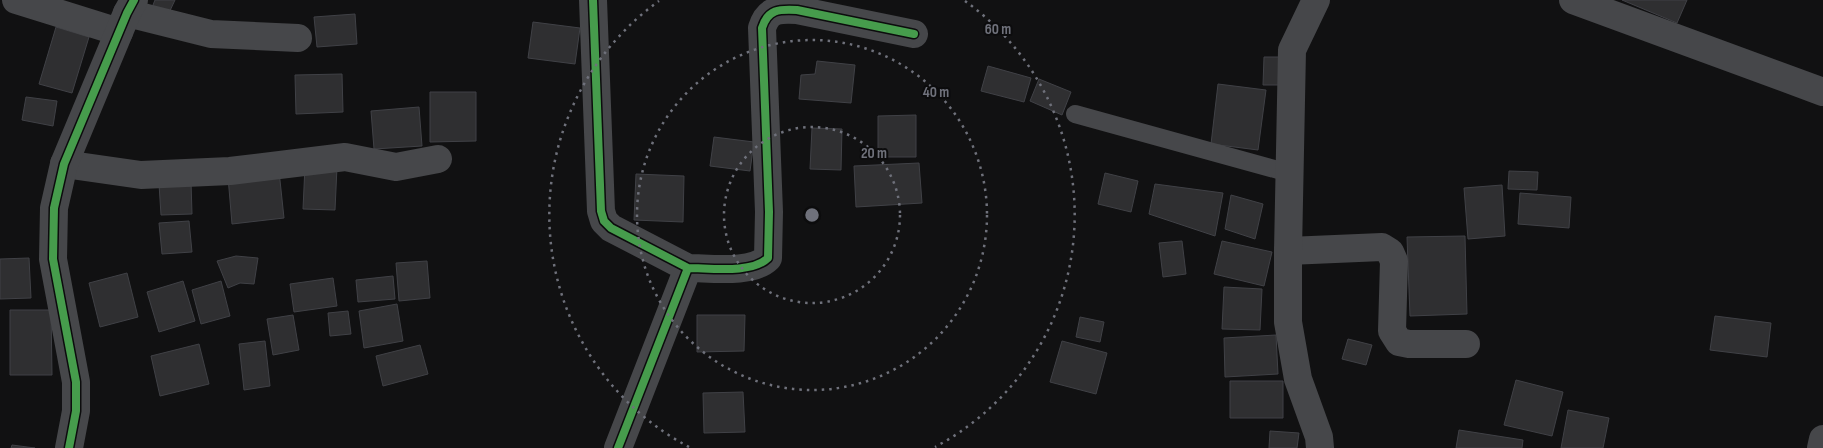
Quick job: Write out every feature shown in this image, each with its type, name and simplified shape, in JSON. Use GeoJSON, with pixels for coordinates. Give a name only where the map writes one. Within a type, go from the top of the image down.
{"type":"FeatureCollection","features":[{"type":"Feature","properties":{"kind":"street"},"geometry":{"type":"LineString","coordinates":[[16,0],[126,15],[211,34],[298,38]]}},
{"type":"Feature","properties":{"kind":"street"},"geometry":{"type":"LineString","coordinates":[[593,0],[601,211],[604,221],[611,228],[688,268],[728,269],[754,266],[762,264],[768,258],[768,194],[762,28],[765,19],[771,13],[782,9],[797,10],[914,34]]}},
{"type":"Feature","properties":{"kind":"street"},"geometry":{"type":"LineString","coordinates":[[1316,0],[1292,50],[1288,322],[1298,379],[1319,437],[1320,448]]}},
{"type":"Feature","properties":{"kind":"street"},"geometry":{"type":"LineString","coordinates":[[1573,0],[1823,92]]}},
{"type":"Feature","properties":{"kind":"street"},"geometry":{"type":"LineString","coordinates":[[70,448],[76,411],[76,382],[53,259],[54,208],[64,164],[126,15]]}},
{"type":"Feature","properties":{"kind":"street"},"geometry":{"type":"LineString","coordinates":[[64,164],[141,175],[230,171],[346,158],[396,167],[438,159]]}},
{"type":"Feature","properties":{"kind":"street"},"geometry":{"type":"LineString","coordinates":[[1288,251],[1382,247],[1390,252],[1394,262],[1392,332],[1399,342],[1409,344],[1466,344]]}},
{"type":"Feature","properties":{"kind":"street"},"geometry":{"type":"LineString","coordinates":[[618,448],[688,268]]}},
{"type":"Feature","properties":{"kind":"street"},"geometry":{"type":"LineString","coordinates":[[1821,448],[1823,439]]}},
{"type":"Feature","properties":{"kind":"lane"},"geometry":{"type":"LineString","coordinates":[[1075,114],[1289,173]]}},
{"type":"Feature","properties":{"kind":"building"},"geometry":{"type":"Polygon","coordinates":[[[155,0],[175,0],[167,17],[151,10],[155,0]]]}},
{"type":"Feature","properties":{"kind":"building"},"geometry":{"type":"Polygon","coordinates":[[[1622,0],[1687,0],[1677,23],[1622,0]]]}},
{"type":"Feature","properties":{"kind":"building"},"geometry":{"type":"Polygon","coordinates":[[[355,14],[357,44],[317,47],[314,17],[355,14]]]}},
{"type":"Feature","properties":{"kind":"building"},"geometry":{"type":"Polygon","coordinates":[[[533,22],[580,28],[575,64],[528,58],[533,22]]]}},
{"type":"Feature","properties":{"kind":"building"},"geometry":{"type":"Polygon","coordinates":[[[56,27],[89,37],[72,93],[39,84],[56,27]]]}},
{"type":"Feature","properties":{"kind":"building"},"geometry":{"type":"Polygon","coordinates":[[[1264,57],[1289,57],[1288,85],[1263,85],[1264,57]]]}},
{"type":"Feature","properties":{"kind":"building"},"geometry":{"type":"Polygon","coordinates":[[[817,61],[855,65],[851,103],[799,99],[801,75],[815,74],[817,61]]]}},
{"type":"Feature","properties":{"kind":"building"},"geometry":{"type":"Polygon","coordinates":[[[988,66],[1031,78],[1024,102],[981,91],[988,66]]]}},
{"type":"Feature","properties":{"kind":"building"},"geometry":{"type":"Polygon","coordinates":[[[342,74],[343,112],[296,114],[295,75],[342,74]]]}},
{"type":"Feature","properties":{"kind":"building"},"geometry":{"type":"Polygon","coordinates":[[[1039,79],[1071,92],[1062,115],[1030,101],[1039,79]]]}},
{"type":"Feature","properties":{"kind":"building"},"geometry":{"type":"Polygon","coordinates":[[[1218,84],[1266,90],[1258,150],[1211,144],[1218,84]]]}},
{"type":"Feature","properties":{"kind":"building"},"geometry":{"type":"Polygon","coordinates":[[[430,92],[476,92],[476,141],[430,142],[430,92]]]}},
{"type":"Feature","properties":{"kind":"building"},"geometry":{"type":"Polygon","coordinates":[[[26,97],[57,101],[53,126],[22,120],[26,97]]]}},
{"type":"Feature","properties":{"kind":"building"},"geometry":{"type":"Polygon","coordinates":[[[419,107],[422,146],[374,149],[371,111],[419,107]]]}},
{"type":"Feature","properties":{"kind":"building"},"geometry":{"type":"Polygon","coordinates":[[[916,115],[916,157],[878,157],[878,116],[916,115]]]}},
{"type":"Feature","properties":{"kind":"building"},"geometry":{"type":"Polygon","coordinates":[[[812,128],[842,129],[841,170],[810,169],[812,128]]]}},
{"type":"Feature","properties":{"kind":"building"},"geometry":{"type":"Polygon","coordinates":[[[714,137],[754,142],[750,171],[710,166],[714,137]]]}},
{"type":"Feature","properties":{"kind":"building"},"geometry":{"type":"Polygon","coordinates":[[[919,163],[922,203],[856,207],[854,166],[919,163]]]}},
{"type":"Feature","properties":{"kind":"building"},"geometry":{"type":"Polygon","coordinates":[[[305,166],[337,167],[335,210],[303,209],[305,166]]]}},
{"type":"Feature","properties":{"kind":"building"},"geometry":{"type":"Polygon","coordinates":[[[279,171],[284,218],[232,224],[228,177],[279,171]]]}},
{"type":"Feature","properties":{"kind":"building"},"geometry":{"type":"Polygon","coordinates":[[[1509,171],[1538,172],[1537,190],[1508,189],[1509,171]]]}},
{"type":"Feature","properties":{"kind":"building"},"geometry":{"type":"Polygon","coordinates":[[[1105,173],[1138,181],[1131,212],[1098,204],[1105,173]]]}},
{"type":"Feature","properties":{"kind":"building"},"geometry":{"type":"Polygon","coordinates":[[[636,174],[684,176],[683,222],[634,220],[636,174]]]}},
{"type":"Feature","properties":{"kind":"building"},"geometry":{"type":"Polygon","coordinates":[[[191,182],[192,214],[161,215],[159,184],[191,182]]]}},
{"type":"Feature","properties":{"kind":"building"},"geometry":{"type":"Polygon","coordinates":[[[1155,184],[1223,193],[1215,236],[1149,214],[1155,184]]]}},
{"type":"Feature","properties":{"kind":"building"},"geometry":{"type":"Polygon","coordinates":[[[1502,185],[1505,236],[1468,239],[1464,188],[1502,185]]]}},
{"type":"Feature","properties":{"kind":"building"},"geometry":{"type":"Polygon","coordinates":[[[1520,193],[1571,197],[1569,228],[1518,224],[1520,193]]]}},
{"type":"Feature","properties":{"kind":"building"},"geometry":{"type":"Polygon","coordinates":[[[1231,195],[1263,204],[1255,239],[1225,229],[1231,195]]]}},
{"type":"Feature","properties":{"kind":"building"},"geometry":{"type":"Polygon","coordinates":[[[189,221],[192,252],[162,254],[159,223],[189,221]]]}},
{"type":"Feature","properties":{"kind":"building"},"geometry":{"type":"Polygon","coordinates":[[[1465,236],[1467,314],[1410,316],[1407,237],[1465,236]]]}},
{"type":"Feature","properties":{"kind":"building"},"geometry":{"type":"Polygon","coordinates":[[[1182,241],[1186,274],[1163,277],[1159,243],[1182,241]]]}},
{"type":"Feature","properties":{"kind":"building"},"geometry":{"type":"Polygon","coordinates":[[[1222,241],[1272,252],[1264,286],[1214,274],[1222,241]]]}},
{"type":"Feature","properties":{"kind":"building"},"geometry":{"type":"Polygon","coordinates":[[[236,256],[258,258],[254,284],[240,283],[228,288],[217,261],[236,256]]]}},
{"type":"Feature","properties":{"kind":"building"},"geometry":{"type":"Polygon","coordinates":[[[29,258],[31,298],[0,299],[0,259],[29,258]]]}},
{"type":"Feature","properties":{"kind":"building"},"geometry":{"type":"Polygon","coordinates":[[[427,261],[430,298],[399,301],[396,263],[427,261]]]}},
{"type":"Feature","properties":{"kind":"building"},"geometry":{"type":"Polygon","coordinates":[[[127,273],[138,317],[100,327],[89,283],[127,273]]]}},
{"type":"Feature","properties":{"kind":"building"},"geometry":{"type":"Polygon","coordinates":[[[393,276],[395,299],[358,302],[356,280],[393,276]]]}},
{"type":"Feature","properties":{"kind":"building"},"geometry":{"type":"Polygon","coordinates":[[[333,278],[337,306],[294,312],[290,284],[333,278]]]}},
{"type":"Feature","properties":{"kind":"building"},"geometry":{"type":"Polygon","coordinates":[[[183,281],[195,321],[159,332],[147,292],[183,281]]]}},
{"type":"Feature","properties":{"kind":"building"},"geometry":{"type":"Polygon","coordinates":[[[221,281],[230,316],[201,324],[192,290],[221,281]]]}},
{"type":"Feature","properties":{"kind":"building"},"geometry":{"type":"Polygon","coordinates":[[[1224,287],[1262,289],[1260,330],[1222,329],[1224,287]]]}},
{"type":"Feature","properties":{"kind":"building"},"geometry":{"type":"Polygon","coordinates":[[[397,304],[403,341],[364,348],[359,311],[397,304]]]}},
{"type":"Feature","properties":{"kind":"building"},"geometry":{"type":"Polygon","coordinates":[[[10,310],[51,310],[52,375],[10,375],[10,310]]]}},
{"type":"Feature","properties":{"kind":"building"},"geometry":{"type":"Polygon","coordinates":[[[348,311],[351,334],[330,336],[328,313],[348,311]]]}},
{"type":"Feature","properties":{"kind":"building"},"geometry":{"type":"Polygon","coordinates":[[[293,315],[299,350],[273,355],[267,319],[293,315]]]}},
{"type":"Feature","properties":{"kind":"building"},"geometry":{"type":"Polygon","coordinates":[[[697,315],[745,315],[744,351],[697,352],[697,315]]]}},
{"type":"Feature","properties":{"kind":"building"},"geometry":{"type":"Polygon","coordinates":[[[1715,316],[1771,323],[1767,357],[1710,350],[1715,316]]]}},
{"type":"Feature","properties":{"kind":"building"},"geometry":{"type":"Polygon","coordinates":[[[1080,317],[1104,322],[1100,342],[1076,337],[1080,317]]]}},
{"type":"Feature","properties":{"kind":"building"},"geometry":{"type":"Polygon","coordinates":[[[1276,335],[1278,374],[1225,377],[1224,338],[1276,335]]]}},
{"type":"Feature","properties":{"kind":"building"},"geometry":{"type":"Polygon","coordinates":[[[1348,339],[1372,345],[1366,365],[1342,359],[1348,339]]]}},
{"type":"Feature","properties":{"kind":"building"},"geometry":{"type":"Polygon","coordinates":[[[265,341],[270,386],[244,390],[239,344],[265,341]]]}},
{"type":"Feature","properties":{"kind":"building"},"geometry":{"type":"Polygon","coordinates":[[[1062,341],[1107,353],[1096,394],[1050,382],[1062,341]]]}},
{"type":"Feature","properties":{"kind":"building"},"geometry":{"type":"Polygon","coordinates":[[[199,344],[209,384],[160,396],[151,356],[199,344]]]}},
{"type":"Feature","properties":{"kind":"building"},"geometry":{"type":"Polygon","coordinates":[[[420,345],[428,374],[383,386],[376,356],[420,345]]]}},
{"type":"Feature","properties":{"kind":"building"},"geometry":{"type":"Polygon","coordinates":[[[1516,380],[1563,392],[1552,436],[1504,425],[1516,380]]]}},
{"type":"Feature","properties":{"kind":"building"},"geometry":{"type":"Polygon","coordinates":[[[1230,381],[1283,381],[1283,418],[1230,418],[1230,381]]]}},
{"type":"Feature","properties":{"kind":"building"},"geometry":{"type":"Polygon","coordinates":[[[743,392],[745,432],[704,433],[703,393],[743,392]]]}},
{"type":"Feature","properties":{"kind":"building"},"geometry":{"type":"Polygon","coordinates":[[[1568,410],[1609,418],[1603,448],[1561,448],[1568,410]]]}},
{"type":"Feature","properties":{"kind":"building"},"geometry":{"type":"Polygon","coordinates":[[[1459,430],[1523,440],[1522,448],[1456,448],[1459,430]]]}},
{"type":"Feature","properties":{"kind":"building"},"geometry":{"type":"Polygon","coordinates":[[[1270,431],[1299,433],[1297,448],[1269,448],[1270,431]]]}},
{"type":"Feature","properties":{"kind":"building"},"geometry":{"type":"Polygon","coordinates":[[[12,445],[35,448],[11,448],[12,445]]]}},
{"type":"Feature","properties":{"kind":"cycle path"},"geometry":{"type":"LineString","coordinates":[[69,448],[76,411],[76,382],[53,259],[54,208],[64,164],[134,0]]}},
{"type":"Feature","properties":{"kind":"cycle path"},"geometry":{"type":"LineString","coordinates":[[593,0],[601,211],[604,221],[611,228],[688,268],[618,448]]}},
{"type":"Feature","properties":{"kind":"cycle path"},"geometry":{"type":"LineString","coordinates":[[688,268],[741,268],[761,263],[768,258],[769,212],[762,28],[767,17],[780,10],[797,10],[914,34]]}}]}
